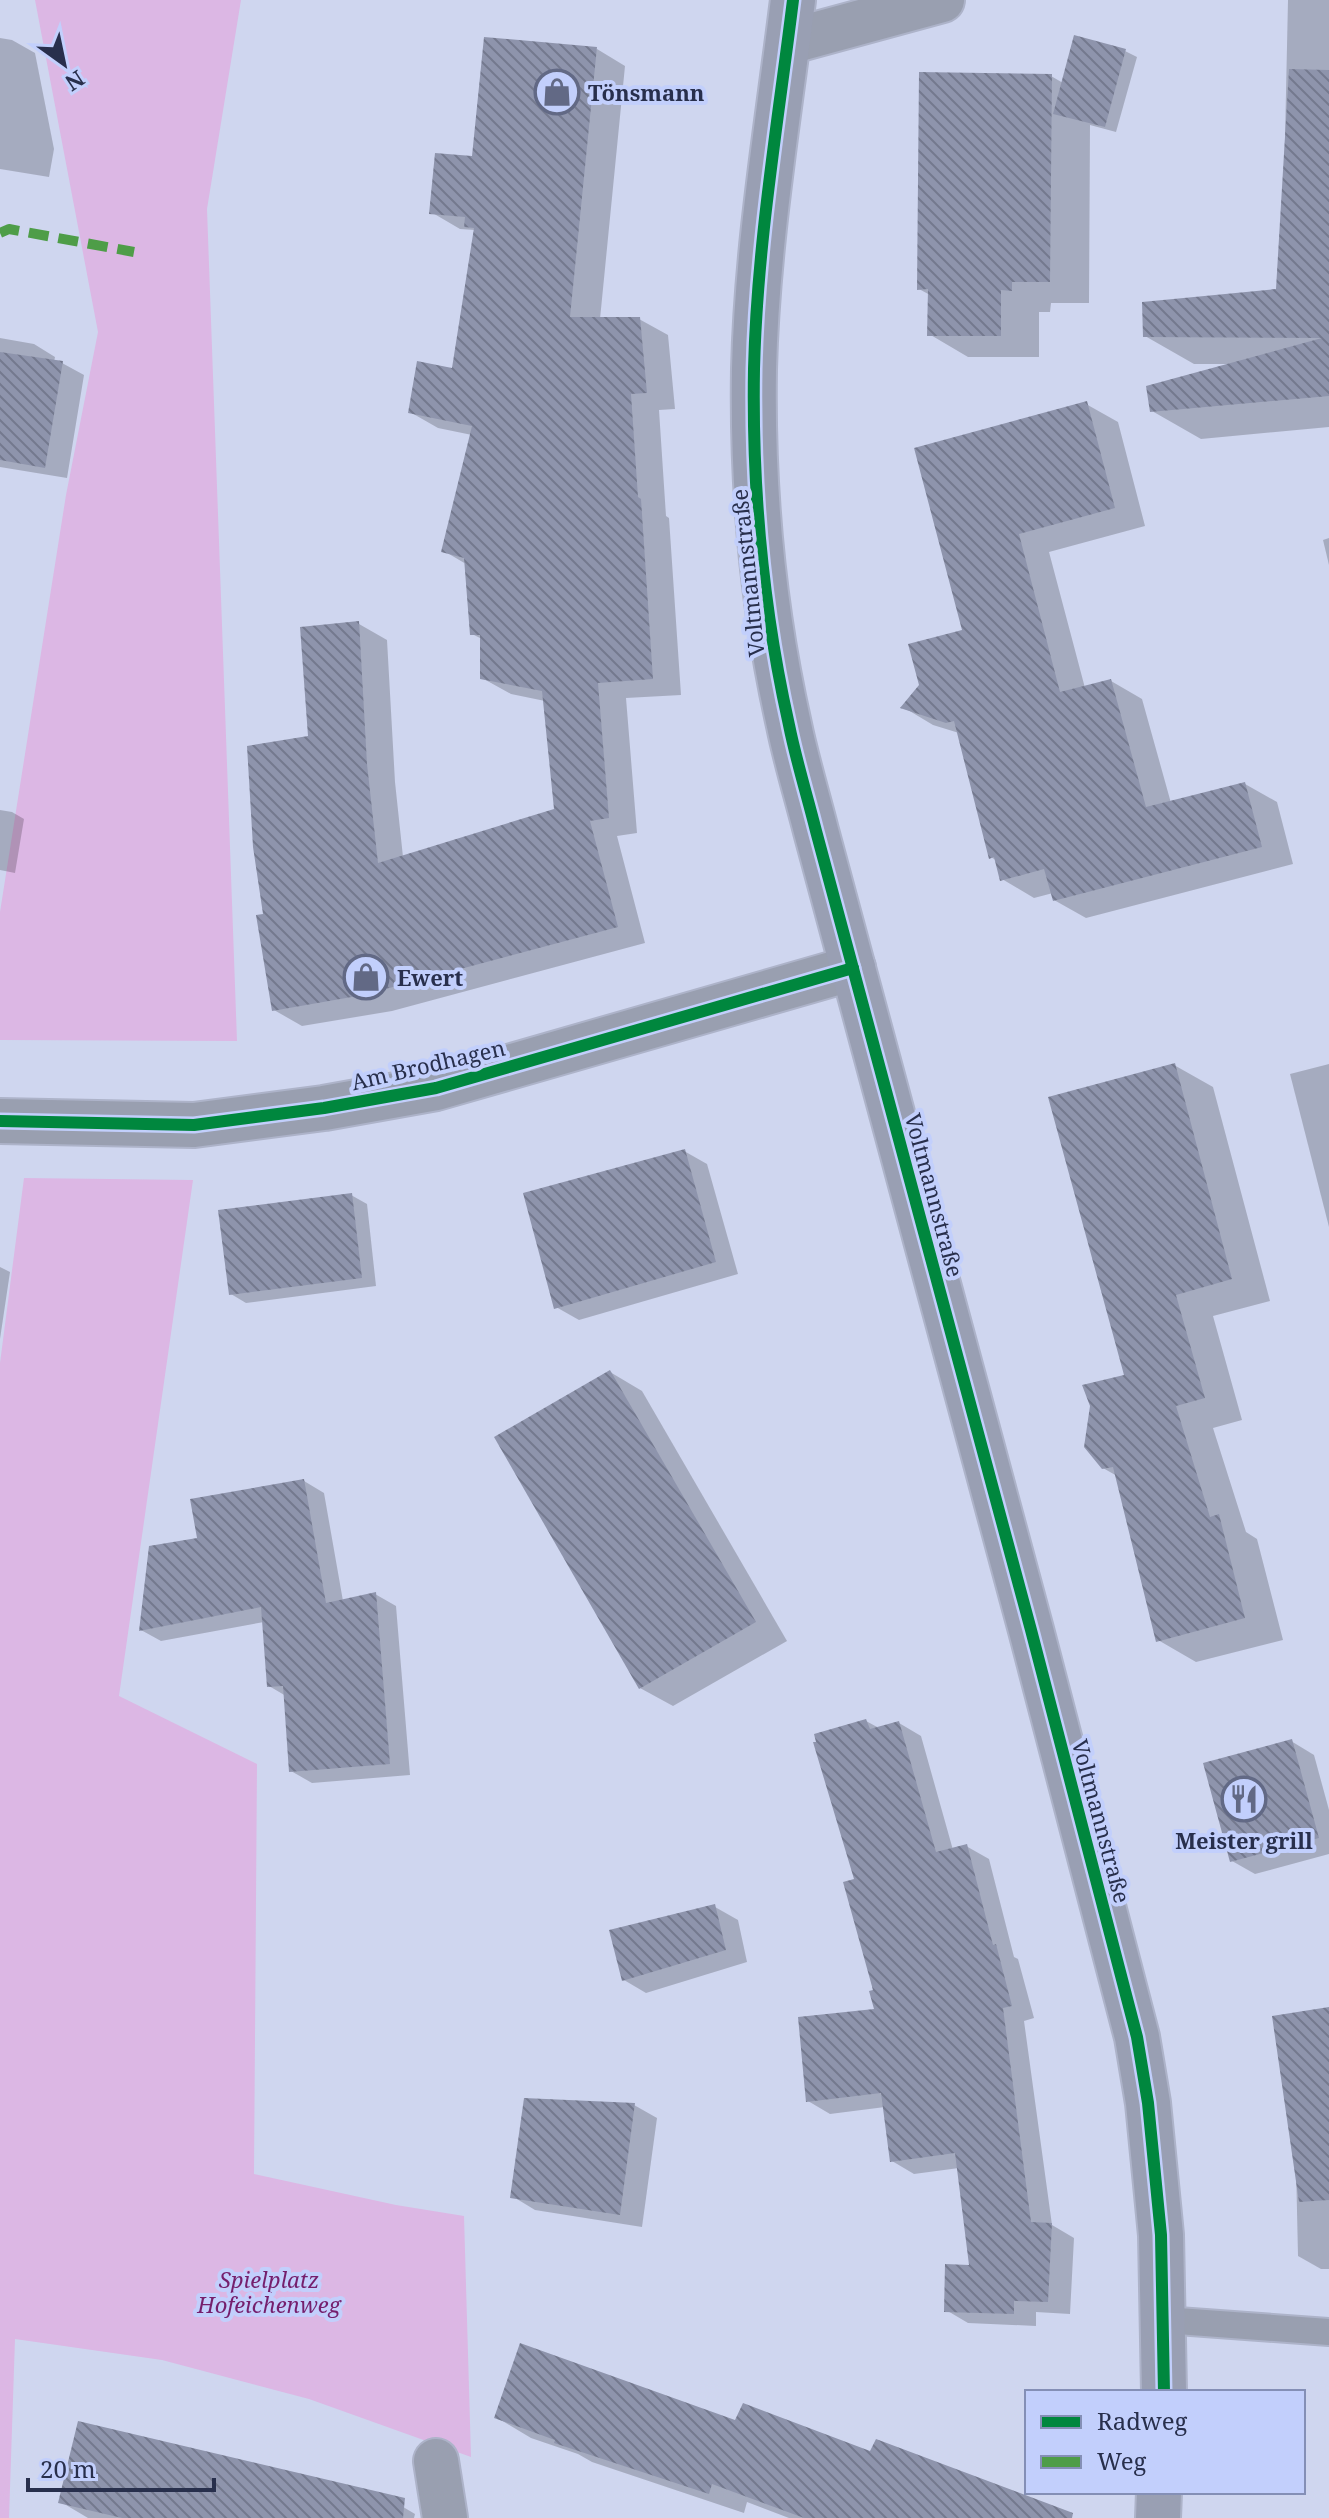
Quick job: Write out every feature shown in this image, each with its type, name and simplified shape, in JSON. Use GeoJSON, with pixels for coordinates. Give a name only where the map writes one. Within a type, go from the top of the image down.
{"type":"FeatureCollection","features":[{"type":"Feature","properties":{"kind":"street","name":"Voltmannstraße"},"geometry":{"type":"LineString","coordinates":[[793,0],[761,248],[754,367],[758,507],[772,634],[789,725],[1028,1615],[1137,2037],[1148,2103],[1161,2235],[1164,2390]]}},
{"type":"Feature","properties":{"kind":"street"},"geometry":{"type":"LineString","coordinates":[[788,42],[942,0]]}},
{"type":"Feature","properties":{"kind":"street","name":"Am Brodhagen"},"geometry":{"type":"LineString","coordinates":[[0,1121],[194,1125],[324,1108],[436,1088],[853,968]]}},
{"type":"Feature","properties":{"kind":"street"},"geometry":{"type":"LineString","coordinates":[[436,2461],[445,2518]]}},
{"type":"Feature","properties":{"kind":"street"},"geometry":{"type":"LineString","coordinates":[[1158,2518],[1159,2494]]}},
{"type":"Feature","properties":{"kind":"lane"},"geometry":{"type":"LineString","coordinates":[[1164,2320],[1329,2332]]}},
{"type":"Feature","properties":{"kind":"green space"},"geometry":{"type":"Polygon","coordinates":[[[35,0],[241,0],[207,209],[237,1041],[0,1040],[0,912],[66,495],[98,332],[35,0]]]}},
{"type":"Feature","properties":{"kind":"green space","name":"Spielplatz Hofeichenweg"},"geometry":{"type":"Polygon","coordinates":[[[24,1178],[193,1180],[119,1696],[257,1764],[254,2174],[396,2205],[464,2216],[471,2457],[309,2399],[162,2360],[15,2339],[9,2518],[0,2518],[0,1363],[24,1178]]]}},
{"type":"Feature","properties":{"kind":"building"},"geometry":{"type":"Polygon","coordinates":[[[1074,35],[1126,49],[1105,127],[1053,114],[1074,35]]]}},
{"type":"Feature","properties":{"kind":"building"},"geometry":{"type":"Polygon","coordinates":[[[484,37],[597,47],[570,317],[640,317],[647,393],[631,394],[653,679],[598,683],[609,818],[590,821],[618,927],[363,995],[272,1011],[256,915],[263,914],[253,847],[247,746],[308,736],[300,627],[359,621],[367,764],[378,863],[554,809],[542,691],[480,679],[480,635],[470,635],[464,558],[441,552],[472,426],[408,413],[417,361],[452,368],[474,228],[464,227],[465,217],[429,214],[435,153],[472,156],[484,37]]]}},
{"type":"Feature","properties":{"kind":"building"},"geometry":{"type":"Polygon","coordinates":[[[1289,69],[1329,70],[1329,396],[1150,412],[1146,386],[1322,338],[1143,337],[1142,302],[1276,289],[1289,69]]]}},
{"type":"Feature","properties":{"kind":"building"},"geometry":{"type":"Polygon","coordinates":[[[919,72],[1052,74],[1050,282],[1012,282],[1012,291],[1001,290],[1001,336],[927,336],[928,289],[917,290],[919,72]]]}},
{"type":"Feature","properties":{"kind":"building"},"geometry":{"type":"Polygon","coordinates":[[[0,352],[63,361],[45,468],[0,460],[0,352]]]}},
{"type":"Feature","properties":{"kind":"building"},"geometry":{"type":"Polygon","coordinates":[[[1087,401],[1115,508],[1019,534],[1060,692],[1111,679],[1146,807],[1245,782],[1262,847],[1053,901],[1044,869],[1000,881],[994,857],[989,859],[954,721],[946,723],[900,708],[919,685],[908,644],[962,630],[914,448],[1087,401]]]}},
{"type":"Feature","properties":{"kind":"building"},"geometry":{"type":"Polygon","coordinates":[[[1175,1063],[1232,1279],[1176,1295],[1205,1398],[1176,1406],[1210,1517],[1219,1514],[1245,1618],[1156,1642],[1113,1467],[1102,1469],[1084,1447],[1090,1406],[1082,1385],[1124,1375],[1048,1097],[1175,1063]]]}},
{"type":"Feature","properties":{"kind":"building"},"geometry":{"type":"Polygon","coordinates":[[[685,1149],[716,1262],[554,1309],[523,1193],[685,1149]]]}},
{"type":"Feature","properties":{"kind":"building"},"geometry":{"type":"Polygon","coordinates":[[[352,1193],[362,1278],[229,1295],[218,1210],[352,1193]]]}},
{"type":"Feature","properties":{"kind":"building"},"geometry":{"type":"Polygon","coordinates":[[[610,1370],[756,1622],[639,1689],[494,1437],[610,1370]]]}},
{"type":"Feature","properties":{"kind":"building"},"geometry":{"type":"Polygon","coordinates":[[[304,1479],[326,1603],[376,1592],[390,1764],[289,1772],[283,1686],[267,1687],[261,1607],[139,1631],[149,1546],[197,1538],[190,1499],[304,1479]]]}},
{"type":"Feature","properties":{"kind":"building"},"geometry":{"type":"Polygon","coordinates":[[[866,1719],[870,1729],[899,1721],[936,1852],[967,1844],[1012,2006],[1003,2008],[1031,2222],[1052,2223],[1048,2302],[1014,2301],[1014,2314],[944,2312],[945,2264],[969,2265],[955,2153],[890,2162],[881,2093],[806,2102],[798,2017],[874,2009],[869,1991],[873,1990],[843,1882],[854,1879],[813,1742],[816,1742],[814,1734],[866,1719]]]}},
{"type":"Feature","properties":{"kind":"building"},"geometry":{"type":"Polygon","coordinates":[[[1292,1739],[1319,1838],[1230,1862],[1203,1763],[1292,1739]]]}},
{"type":"Feature","properties":{"kind":"building"},"geometry":{"type":"Polygon","coordinates":[[[715,1904],[726,1950],[622,1981],[609,1930],[715,1904]]]}},
{"type":"Feature","properties":{"kind":"building"},"geometry":{"type":"Polygon","coordinates":[[[1329,2007],[1329,2200],[1299,2202],[1272,2016],[1329,2007]]]}},
{"type":"Feature","properties":{"kind":"building"},"geometry":{"type":"Polygon","coordinates":[[[524,2098],[635,2103],[620,2215],[510,2198],[524,2098]]]}},
{"type":"Feature","properties":{"kind":"building"},"geometry":{"type":"Polygon","coordinates":[[[520,2343],[735,2420],[743,2403],[870,2451],[876,2439],[1073,2513],[1072,2518],[804,2518],[712,2484],[709,2494],[554,2443],[555,2440],[494,2418],[520,2343]]]}},
{"type":"Feature","properties":{"kind":"building"},"geometry":{"type":"Polygon","coordinates":[[[78,2421],[405,2498],[403,2518],[122,2518],[58,2503],[78,2421]]]}},
{"type":"Feature","properties":{"kind":"marked path"},"geometry":{"type":"LineString","coordinates":[[0,233],[9,229],[134,252]]}},
{"type":"Feature","properties":{"kind":"cycle path"},"geometry":{"type":"LineString","coordinates":[[793,0],[764,230],[754,369],[757,503],[772,637],[798,764],[1137,2037],[1148,2103],[1161,2235],[1164,2390]]}},
{"type":"Feature","properties":{"kind":"cycle path"},"geometry":{"type":"LineString","coordinates":[[0,1121],[194,1125],[324,1108],[436,1088],[853,968]]}},
{"type":"Feature","properties":{"kind":"place","name":"Tönsmann"},"geometry":{"type":"Point","coordinates":[557,92]}},
{"type":"Feature","properties":{"kind":"place","name":"Ewert"},"geometry":{"type":"Point","coordinates":[366,977]}},
{"type":"Feature","properties":{"kind":"place","name":"Meister grill"},"geometry":{"type":"Point","coordinates":[1244,1799]}}]}
